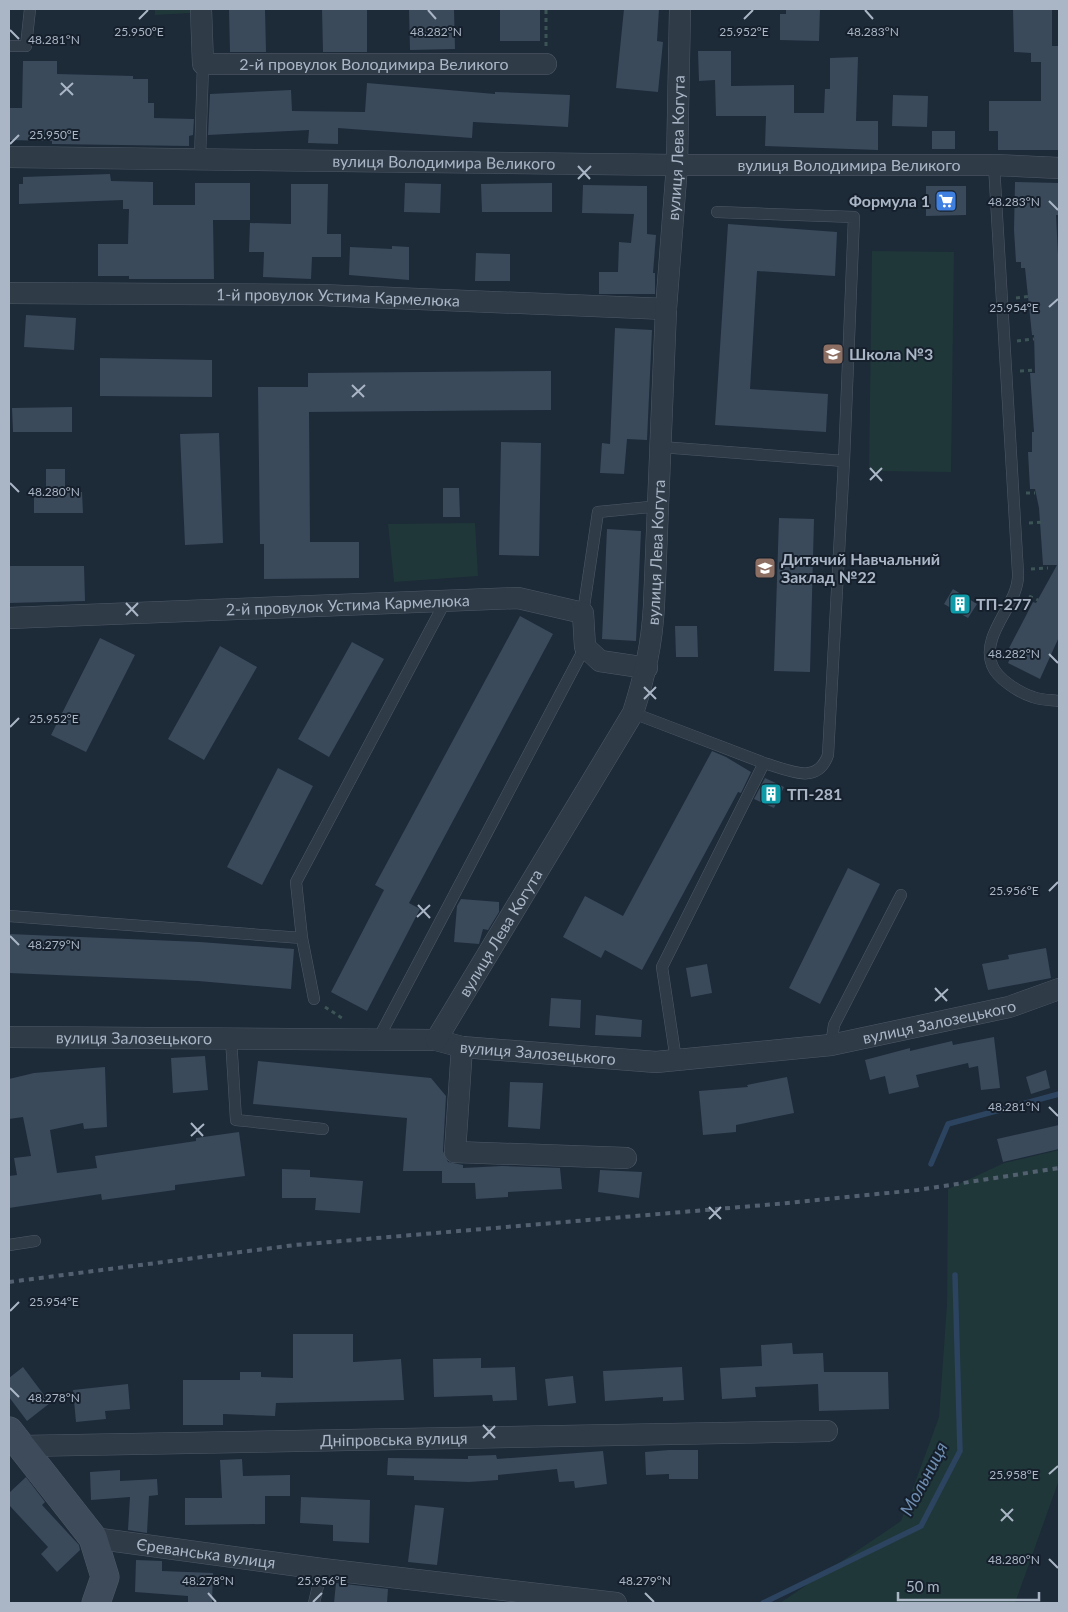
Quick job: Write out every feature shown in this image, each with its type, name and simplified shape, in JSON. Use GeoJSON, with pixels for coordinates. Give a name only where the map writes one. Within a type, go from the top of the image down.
{"type":"FeatureCollection","features":[{"type":"Feature","properties":{"kind":"street"},"geometry":{"type":"LineString","coordinates":[[201,9],[203,64]]}},
{"type":"Feature","properties":{"kind":"street","name":"вулиця Лева Когута"},"geometry":{"type":"LineString","coordinates":[[436,1040],[633,713],[647,668],[652,643],[660,506],[660,447],[666,309],[677,165],[680,9]]}},
{"type":"Feature","properties":{"kind":"street","name":"2-й провулок Володимира Великого"},"geometry":{"type":"LineString","coordinates":[[203,64],[546,64]]}},
{"type":"Feature","properties":{"kind":"street","name":"вулиця Володимира Великого"},"geometry":{"type":"LineString","coordinates":[[9,158],[677,165],[994,165],[1059,168]]}},
{"type":"Feature","properties":{"kind":"street","name":"1-й провулок Устима Кармелюка"},"geometry":{"type":"LineString","coordinates":[[9,293],[321,295],[666,309]]}},
{"type":"Feature","properties":{"kind":"street","name":"2-й провулок Устима Кармелюка"},"geometry":{"type":"LineString","coordinates":[[9,618],[518,598],[583,613]]}},
{"type":"Feature","properties":{"kind":"street"},"geometry":{"type":"LineString","coordinates":[[583,613],[585,647],[600,661],[647,668]]}},
{"type":"Feature","properties":{"kind":"street","name":"вулиця Залозецького"},"geometry":{"type":"LineString","coordinates":[[9,1037],[436,1040],[462,1047],[656,1062],[831,1045],[1009,1007],[1059,989]]}},
{"type":"Feature","properties":{"kind":"street"},"geometry":{"type":"LineString","coordinates":[[462,1047],[455,1152],[626,1158]]}},
{"type":"Feature","properties":{"kind":"street","name":"Дніпровська вулиця"},"geometry":{"type":"LineString","coordinates":[[15,1439],[827,1431]]}},
{"type":"Feature","properties":{"kind":"street"},"geometry":{"type":"LineString","coordinates":[[15,1439],[94,1538],[106,1577],[96,1603]]}},
{"type":"Feature","properties":{"kind":"street","name":"Єреванська вулиця"},"geometry":{"type":"LineString","coordinates":[[94,1538],[322,1569],[612,1603]]}},
{"type":"Feature","properties":{"kind":"lane"},"geometry":{"type":"LineString","coordinates":[[9,46],[26,46],[30,9]]}},
{"type":"Feature","properties":{"kind":"lane"},"geometry":{"type":"LineString","coordinates":[[200,159],[203,64]]}},
{"type":"Feature","properties":{"kind":"lane"},"geometry":{"type":"LineString","coordinates":[[994,165],[1004,372],[1018,579],[991,644],[992,664],[997,674],[1017,689],[1033,697],[1059,701]]}},
{"type":"Feature","properties":{"kind":"lane"},"geometry":{"type":"LineString","coordinates":[[633,713],[764,763],[804,773],[816,773],[824,766],[828,755],[844,461],[854,217],[717,212]]}},
{"type":"Feature","properties":{"kind":"lane"},"geometry":{"type":"LineString","coordinates":[[660,447],[844,461]]}},
{"type":"Feature","properties":{"kind":"lane"},"geometry":{"type":"LineString","coordinates":[[583,613],[598,512],[660,506]]}},
{"type":"Feature","properties":{"kind":"lane"},"geometry":{"type":"LineString","coordinates":[[314,1000],[302,938],[296,882],[445,602]]}},
{"type":"Feature","properties":{"kind":"lane"},"geometry":{"type":"LineString","coordinates":[[377,1041],[585,647]]}},
{"type":"Feature","properties":{"kind":"lane"},"geometry":{"type":"LineString","coordinates":[[676,1060],[662,967],[764,763]]}},
{"type":"Feature","properties":{"kind":"lane"},"geometry":{"type":"LineString","coordinates":[[831,1045],[834,1025],[901,895]]}},
{"type":"Feature","properties":{"kind":"lane"},"geometry":{"type":"LineString","coordinates":[[9,916],[302,938]]}},
{"type":"Feature","properties":{"kind":"lane"},"geometry":{"type":"LineString","coordinates":[[231,1038],[236,1120],[323,1129]]}},
{"type":"Feature","properties":{"kind":"lane"},"geometry":{"type":"LineString","coordinates":[[9,1245],[35,1240]]}},
{"type":"Feature","properties":{"kind":"lane"},"geometry":{"type":"LineString","coordinates":[[314,1603],[322,1569]]}},
{"type":"Feature","properties":{"kind":"path"},"geometry":{"type":"LineString","coordinates":[[546,9],[546,64]]}},
{"type":"Feature","properties":{"kind":"path"},"geometry":{"type":"LineString","coordinates":[[314,1000],[348,1022]]}},
{"type":"Feature","properties":{"kind":"green space"},"geometry":{"type":"Polygon","coordinates":[[[155,9],[191,9],[191,13],[155,15],[155,9]]]}},
{"type":"Feature","properties":{"kind":"green space"},"geometry":{"type":"Polygon","coordinates":[[[872,251],[954,252],[951,472],[869,471],[872,251]]]}},
{"type":"Feature","properties":{"kind":"green space"},"geometry":{"type":"Polygon","coordinates":[[[475,523],[478,576],[394,582],[388,524],[475,523]]]}},
{"type":"Feature","properties":{"kind":"green space"},"geometry":{"type":"Polygon","coordinates":[[[1059,1150],[1059,1480],[1015,1603],[780,1603],[901,1521],[939,1417],[947,1304],[948,1189],[1004,1163],[1059,1150]]]}},
{"type":"Feature","properties":{"kind":"building"},"geometry":{"type":"Polygon","coordinates":[[[229,9],[265,9],[266,52],[230,52],[229,9]]]}},
{"type":"Feature","properties":{"kind":"building"},"geometry":{"type":"Polygon","coordinates":[[[322,9],[367,9],[367,52],[323,52],[322,9]]]}},
{"type":"Feature","properties":{"kind":"building"},"geometry":{"type":"Polygon","coordinates":[[[409,9],[454,9],[455,49],[410,50],[409,9]]]}},
{"type":"Feature","properties":{"kind":"building"},"geometry":{"type":"Polygon","coordinates":[[[500,9],[540,9],[540,41],[500,41],[500,9]]]}},
{"type":"Feature","properties":{"kind":"building"},"geometry":{"type":"Polygon","coordinates":[[[624,9],[659,9],[657,41],[663,42],[658,92],[616,88],[624,9]]]}},
{"type":"Feature","properties":{"kind":"building"},"geometry":{"type":"Polygon","coordinates":[[[786,9],[820,9],[819,41],[780,40],[780,14],[786,14],[786,9]]]}},
{"type":"Feature","properties":{"kind":"building"},"geometry":{"type":"Polygon","coordinates":[[[1013,9],[1052,9],[1052,46],[1059,46],[1059,150],[998,150],[998,131],[989,131],[989,101],[1041,101],[1041,62],[1031,62],[1031,53],[1014,52],[1013,9]]]}},
{"type":"Feature","properties":{"kind":"building"},"geometry":{"type":"Polygon","coordinates":[[[698,51],[731,51],[731,86],[794,85],[794,113],[824,113],[825,89],[830,89],[830,58],[858,57],[856,121],[878,121],[878,150],[765,146],[766,116],[716,116],[715,80],[699,81],[698,51]]]}},
{"type":"Feature","properties":{"kind":"building"},"geometry":{"type":"Polygon","coordinates":[[[23,61],[57,61],[57,74],[133,76],[133,79],[148,79],[148,103],[154,103],[154,118],[194,119],[193,135],[189,136],[189,146],[52,144],[52,141],[9,140],[9,108],[22,108],[23,61]]]}},
{"type":"Feature","properties":{"kind":"building"},"geometry":{"type":"Polygon","coordinates":[[[367,83],[495,94],[495,92],[570,95],[568,127],[473,122],[472,138],[338,128],[338,144],[308,143],[309,130],[208,135],[210,94],[291,90],[292,111],[365,112],[367,83]]]}},
{"type":"Feature","properties":{"kind":"building"},"geometry":{"type":"Polygon","coordinates":[[[893,95],[928,96],[927,127],[892,126],[893,95]]]}},
{"type":"Feature","properties":{"kind":"building"},"geometry":{"type":"Polygon","coordinates":[[[932,131],[955,131],[955,149],[932,149],[932,131]]]}},
{"type":"Feature","properties":{"kind":"building"},"geometry":{"type":"Polygon","coordinates":[[[110,174],[111,181],[153,182],[153,205],[195,205],[195,183],[250,183],[250,220],[213,220],[214,279],[129,279],[129,276],[98,276],[98,244],[128,244],[129,209],[123,209],[123,200],[19,204],[19,184],[23,184],[23,177],[110,174]]]}},
{"type":"Feature","properties":{"kind":"building"},"geometry":{"type":"Polygon","coordinates":[[[1015,182],[1059,183],[1059,215],[1056,215],[1059,274],[1059,637],[1040,679],[1008,663],[1013,652],[1008,650],[1033,602],[1036,603],[1057,565],[1043,565],[1039,508],[1035,489],[1030,489],[1028,452],[1032,452],[1032,432],[1034,432],[1030,373],[1035,373],[1034,335],[1032,335],[1025,268],[1021,268],[1021,262],[1016,262],[1014,230],[1015,182]]]}},
{"type":"Feature","properties":{"kind":"building"},"geometry":{"type":"Polygon","coordinates":[[[405,183],[441,184],[440,213],[404,212],[405,183]]]}},
{"type":"Feature","properties":{"kind":"building"},"geometry":{"type":"Polygon","coordinates":[[[552,183],[552,212],[482,212],[481,184],[552,183]]]}},
{"type":"Feature","properties":{"kind":"building"},"geometry":{"type":"Polygon","coordinates":[[[291,184],[328,184],[327,234],[341,234],[341,257],[312,257],[311,279],[263,277],[264,252],[249,252],[250,223],[291,224],[291,184]]]}},
{"type":"Feature","properties":{"kind":"building"},"geometry":{"type":"Polygon","coordinates":[[[583,185],[647,186],[647,234],[656,235],[653,273],[655,273],[655,294],[599,294],[599,272],[618,272],[619,242],[631,243],[634,214],[582,213],[583,185]]]}},
{"type":"Feature","properties":{"kind":"building","name":"Формула 1"},"geometry":{"type":"Polygon","coordinates":[[[926,186],[966,186],[966,215],[926,216],[926,186]]]}},
{"type":"Feature","properties":{"kind":"building"},"geometry":{"type":"Polygon","coordinates":[[[728,224],[837,232],[835,276],[757,271],[750,389],[828,394],[826,432],[715,425],[728,224]]]}},
{"type":"Feature","properties":{"kind":"building"},"geometry":{"type":"Polygon","coordinates":[[[392,246],[409,247],[409,280],[349,275],[350,247],[392,249],[392,246]]]}},
{"type":"Feature","properties":{"kind":"building"},"geometry":{"type":"Polygon","coordinates":[[[476,253],[510,254],[510,281],[475,281],[476,253]]]}},
{"type":"Feature","properties":{"kind":"building"},"geometry":{"type":"Polygon","coordinates":[[[26,315],[76,318],[74,350],[24,347],[26,315]]]}},
{"type":"Feature","properties":{"kind":"building"},"geometry":{"type":"Polygon","coordinates":[[[615,328],[652,330],[647,440],[627,439],[624,474],[600,473],[602,443],[610,444],[615,328]]]}},
{"type":"Feature","properties":{"kind":"building"},"geometry":{"type":"Polygon","coordinates":[[[100,358],[212,360],[212,397],[100,396],[100,358]]]}},
{"type":"Feature","properties":{"kind":"building"},"geometry":{"type":"Polygon","coordinates":[[[551,371],[551,410],[309,412],[310,542],[359,542],[359,578],[264,579],[264,544],[260,544],[258,387],[308,387],[308,373],[551,371]]]}},
{"type":"Feature","properties":{"kind":"building"},"geometry":{"type":"Polygon","coordinates":[[[72,407],[72,432],[13,432],[12,408],[72,407]]]}},
{"type":"Feature","properties":{"kind":"building"},"geometry":{"type":"Polygon","coordinates":[[[219,433],[223,543],[185,545],[180,434],[219,433]]]}},
{"type":"Feature","properties":{"kind":"building"},"geometry":{"type":"Polygon","coordinates":[[[501,442],[541,443],[539,556],[499,555],[501,442]]]}},
{"type":"Feature","properties":{"kind":"building"},"geometry":{"type":"Polygon","coordinates":[[[46,469],[65,469],[65,492],[82,492],[83,513],[34,513],[34,497],[46,497],[46,469]]]}},
{"type":"Feature","properties":{"kind":"building"},"geometry":{"type":"Polygon","coordinates":[[[443,488],[459,488],[460,517],[443,517],[443,488]]]}},
{"type":"Feature","properties":{"kind":"building"},"geometry":{"type":"Polygon","coordinates":[[[779,518],[814,519],[810,672],[774,671],[779,518]]]}},
{"type":"Feature","properties":{"kind":"building"},"geometry":{"type":"Polygon","coordinates":[[[607,529],[641,531],[636,641],[602,639],[607,529]]]}},
{"type":"Feature","properties":{"kind":"building"},"geometry":{"type":"Polygon","coordinates":[[[9,566],[84,566],[85,601],[9,603],[9,566]]]}},
{"type":"Feature","properties":{"kind":"building","name":"ТП-277"},"geometry":{"type":"Polygon","coordinates":[[[953,589],[977,604],[968,618],[944,604],[953,589]]]}},
{"type":"Feature","properties":{"kind":"building"},"geometry":{"type":"Polygon","coordinates":[[[520,616],[553,634],[409,903],[420,909],[367,1011],[331,992],[384,890],[375,885],[520,616]]]}},
{"type":"Feature","properties":{"kind":"building"},"geometry":{"type":"Polygon","coordinates":[[[675,626],[697,626],[698,657],[676,657],[675,626]]]}},
{"type":"Feature","properties":{"kind":"building"},"geometry":{"type":"Polygon","coordinates":[[[100,638],[135,655],[86,752],[51,735],[100,638]]]}},
{"type":"Feature","properties":{"kind":"building"},"geometry":{"type":"Polygon","coordinates":[[[352,642],[384,659],[329,757],[298,739],[352,642]]]}},
{"type":"Feature","properties":{"kind":"building"},"geometry":{"type":"Polygon","coordinates":[[[220,646],[257,667],[204,760],[168,739],[220,646]]]}},
{"type":"Feature","properties":{"kind":"building"},"geometry":{"type":"Polygon","coordinates":[[[712,751],[751,772],[741,793],[738,792],[642,970],[605,950],[601,958],[563,937],[585,896],[623,916],[712,751]]]}},
{"type":"Feature","properties":{"kind":"building"},"geometry":{"type":"Polygon","coordinates":[[[278,768],[313,786],[262,885],[227,867],[278,768]]]}},
{"type":"Feature","properties":{"kind":"building","name":"ТП-281"},"geometry":{"type":"Polygon","coordinates":[[[765,778],[784,787],[774,808],[754,799],[765,778]]]}},
{"type":"Feature","properties":{"kind":"building"},"geometry":{"type":"Polygon","coordinates":[[[848,868],[880,884],[820,1004],[789,988],[848,868]]]}},
{"type":"Feature","properties":{"kind":"building"},"geometry":{"type":"Polygon","coordinates":[[[461,899],[499,902],[499,912],[488,930],[483,929],[479,944],[454,942],[457,906],[461,899]]]}},
{"type":"Feature","properties":{"kind":"building"},"geometry":{"type":"Polygon","coordinates":[[[9,934],[200,942],[294,949],[291,989],[198,981],[9,973],[9,934]]]}},
{"type":"Feature","properties":{"kind":"building"},"geometry":{"type":"Polygon","coordinates":[[[1046,948],[1051,978],[988,990],[982,964],[1009,959],[1008,955],[1046,948]]]}},
{"type":"Feature","properties":{"kind":"building"},"geometry":{"type":"Polygon","coordinates":[[[707,964],[712,993],[691,997],[686,968],[707,964]]]}},
{"type":"Feature","properties":{"kind":"building"},"geometry":{"type":"Polygon","coordinates":[[[551,998],[581,1000],[580,1028],[549,1026],[551,998]]]}},
{"type":"Feature","properties":{"kind":"building"},"geometry":{"type":"Polygon","coordinates":[[[596,1015],[642,1020],[641,1037],[595,1035],[596,1015]]]}},
{"type":"Feature","properties":{"kind":"building"},"geometry":{"type":"Polygon","coordinates":[[[994,1037],[1000,1088],[981,1090],[978,1066],[969,1068],[968,1063],[916,1075],[919,1087],[889,1094],[885,1076],[870,1080],[865,1060],[910,1048],[910,1051],[952,1041],[953,1045],[994,1037]]]}},
{"type":"Feature","properties":{"kind":"building"},"geometry":{"type":"Polygon","coordinates":[[[205,1056],[208,1090],[173,1093],[171,1058],[205,1056]]]}},
{"type":"Feature","properties":{"kind":"building"},"geometry":{"type":"Polygon","coordinates":[[[258,1061],[431,1078],[446,1096],[443,1151],[448,1162],[463,1165],[463,1168],[502,1166],[560,1168],[562,1189],[508,1192],[508,1197],[476,1199],[475,1183],[442,1183],[442,1171],[403,1171],[407,1118],[253,1104],[258,1061]]]}},
{"type":"Feature","properties":{"kind":"building"},"geometry":{"type":"Polygon","coordinates":[[[105,1067],[107,1127],[84,1129],[83,1123],[50,1130],[57,1173],[97,1168],[95,1156],[196,1141],[196,1138],[239,1132],[245,1176],[175,1185],[175,1190],[102,1200],[101,1194],[9,1208],[9,1176],[17,1175],[14,1158],[31,1156],[23,1117],[9,1119],[9,1079],[34,1073],[105,1067]]]}},
{"type":"Feature","properties":{"kind":"building"},"geometry":{"type":"Polygon","coordinates":[[[1046,1070],[1050,1088],[1031,1094],[1026,1077],[1046,1070]]]}},
{"type":"Feature","properties":{"kind":"building"},"geometry":{"type":"Polygon","coordinates":[[[787,1077],[794,1113],[736,1125],[736,1132],[703,1135],[699,1091],[748,1087],[747,1085],[787,1077]]]}},
{"type":"Feature","properties":{"kind":"building"},"geometry":{"type":"Polygon","coordinates":[[[510,1082],[543,1083],[540,1129],[508,1127],[510,1082]]]}},
{"type":"Feature","properties":{"kind":"building"},"geometry":{"type":"Polygon","coordinates":[[[1059,1125],[1059,1149],[1003,1162],[997,1139],[1059,1125]]]}},
{"type":"Feature","properties":{"kind":"building"},"geometry":{"type":"Polygon","coordinates":[[[282,1169],[310,1170],[310,1177],[363,1181],[360,1213],[315,1210],[316,1198],[282,1198],[282,1169]]]}},
{"type":"Feature","properties":{"kind":"building"},"geometry":{"type":"Polygon","coordinates":[[[600,1170],[642,1172],[639,1198],[598,1192],[600,1170]]]}},
{"type":"Feature","properties":{"kind":"building"},"geometry":{"type":"Polygon","coordinates":[[[293,1334],[353,1334],[353,1362],[401,1359],[404,1400],[276,1403],[275,1416],[223,1414],[223,1425],[183,1425],[183,1380],[240,1380],[240,1372],[261,1372],[261,1377],[293,1378],[293,1334]]]}},
{"type":"Feature","properties":{"kind":"building"},"geometry":{"type":"Polygon","coordinates":[[[792,1343],[793,1354],[823,1353],[824,1372],[888,1372],[889,1409],[819,1411],[818,1384],[755,1387],[756,1397],[722,1399],[720,1368],[762,1366],[761,1345],[792,1343]]]}},
{"type":"Feature","properties":{"kind":"building"},"geometry":{"type":"Polygon","coordinates":[[[481,1358],[481,1368],[515,1367],[517,1400],[493,1401],[492,1395],[434,1397],[433,1359],[481,1358]]]}},
{"type":"Feature","properties":{"kind":"building"},"geometry":{"type":"Polygon","coordinates":[[[23,1367],[50,1403],[27,1421],[9,1397],[9,1378],[23,1367]]]}},
{"type":"Feature","properties":{"kind":"building"},"geometry":{"type":"Polygon","coordinates":[[[682,1367],[684,1400],[663,1401],[663,1397],[605,1401],[603,1371],[682,1367]]]}},
{"type":"Feature","properties":{"kind":"building"},"geometry":{"type":"Polygon","coordinates":[[[573,1376],[576,1403],[548,1406],[545,1379],[573,1376]]]}},
{"type":"Feature","properties":{"kind":"building"},"geometry":{"type":"Polygon","coordinates":[[[128,1384],[130,1409],[105,1411],[106,1419],[76,1422],[73,1390],[128,1384]]]}},
{"type":"Feature","properties":{"kind":"building"},"geometry":{"type":"Polygon","coordinates":[[[698,1450],[698,1479],[669,1479],[669,1474],[646,1475],[645,1452],[698,1450]]]}},
{"type":"Feature","properties":{"kind":"building"},"geometry":{"type":"Polygon","coordinates":[[[603,1451],[607,1484],[575,1488],[574,1481],[559,1482],[557,1469],[498,1475],[498,1480],[469,1482],[414,1480],[414,1476],[387,1475],[388,1458],[468,1459],[468,1456],[496,1455],[497,1459],[603,1451]]]}},
{"type":"Feature","properties":{"kind":"building"},"geometry":{"type":"Polygon","coordinates":[[[242,1459],[243,1476],[290,1475],[290,1496],[265,1496],[265,1524],[185,1525],[185,1498],[222,1498],[220,1460],[242,1459]]]}},
{"type":"Feature","properties":{"kind":"building"},"geometry":{"type":"Polygon","coordinates":[[[120,1470],[120,1481],[157,1479],[158,1495],[149,1496],[147,1533],[128,1530],[130,1497],[91,1500],[90,1472],[120,1470]]]}},
{"type":"Feature","properties":{"kind":"building"},"geometry":{"type":"Polygon","coordinates":[[[26,1477],[45,1502],[42,1505],[79,1545],[80,1550],[57,1572],[41,1554],[48,1547],[9,1505],[9,1493],[26,1477]]]}},
{"type":"Feature","properties":{"kind":"building"},"geometry":{"type":"Polygon","coordinates":[[[301,1497],[370,1500],[369,1543],[333,1541],[333,1525],[300,1523],[301,1497]]]}},
{"type":"Feature","properties":{"kind":"building"},"geometry":{"type":"Polygon","coordinates":[[[415,1505],[444,1508],[437,1565],[408,1562],[415,1505]]]}},
{"type":"Feature","properties":{"kind":"building"},"geometry":{"type":"Polygon","coordinates":[[[136,1560],[162,1561],[162,1571],[213,1573],[212,1603],[188,1603],[188,1596],[135,1592],[136,1560]]]}},
{"type":"Feature","properties":{"kind":"building"},"geometry":{"type":"Polygon","coordinates":[[[336,1583],[388,1589],[387,1603],[334,1603],[336,1583]]]}},
{"type":"Feature","properties":{"kind":"waterway","name":"Мольниця"},"geometry":{"type":"LineString","coordinates":[[931,1164],[948,1124],[1059,1094]]}},
{"type":"Feature","properties":{"kind":"waterway","name":"Мольниця"},"geometry":{"type":"LineString","coordinates":[[763,1603],[921,1526],[960,1451],[955,1275]]}},
{"type":"Feature","properties":{"kind":"railway"},"geometry":{"type":"LineString","coordinates":[[9,1282],[295,1245],[788,1203],[918,1190],[1059,1168]]}},
{"type":"Feature","properties":{"kind":"place","name":"Формула 1"},"geometry":{"type":"Point","coordinates":[946,201]}},
{"type":"Feature","properties":{"kind":"place","name":"Школа №3"},"geometry":{"type":"Point","coordinates":[833,354]}},
{"type":"Feature","properties":{"kind":"place","name":"Дитячий Навчальний Заклад №22"},"geometry":{"type":"Point","coordinates":[765,568]}},
{"type":"Feature","properties":{"kind":"place","name":"ТП-277"},"geometry":{"type":"Point","coordinates":[960,604]}},
{"type":"Feature","properties":{"kind":"place","name":"ТП-281"},"geometry":{"type":"Point","coordinates":[771,794]}}]}
